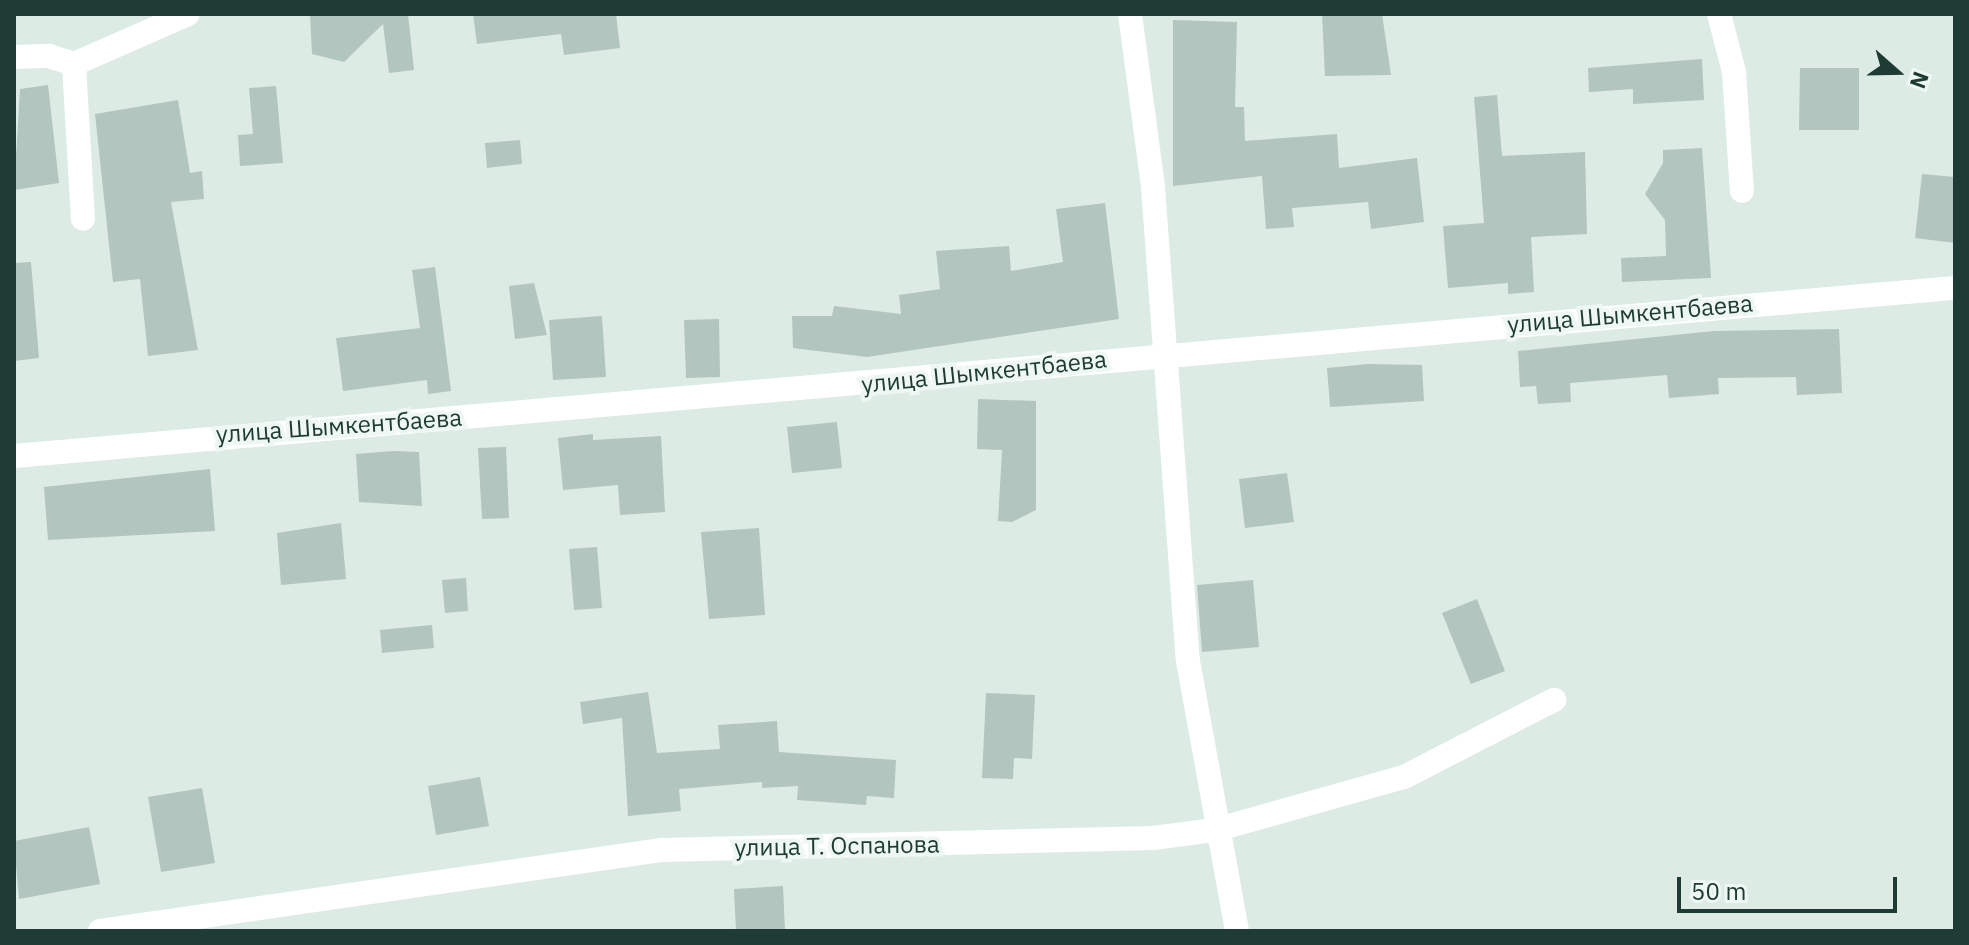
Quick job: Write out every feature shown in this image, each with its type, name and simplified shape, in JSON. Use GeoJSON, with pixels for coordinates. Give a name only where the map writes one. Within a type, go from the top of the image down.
{"type":"FeatureCollection","features":[{"type":"Feature","properties":{"kind":"street"},"geometry":{"type":"LineString","coordinates":[[14,57],[49,56],[74,64],[188,14]]}},
{"type":"Feature","properties":{"kind":"street"},"geometry":{"type":"LineString","coordinates":[[1130,14],[1153,187],[1161,352],[1186,647],[1215,830],[1230,863],[1237,931]]}},
{"type":"Feature","properties":{"kind":"street"},"geometry":{"type":"LineString","coordinates":[[1719,14],[1742,128],[1742,191]]}},
{"type":"Feature","properties":{"kind":"street"},"geometry":{"type":"LineString","coordinates":[[74,64],[83,219]]}},
{"type":"Feature","properties":{"kind":"street","name":"улица Шымкентбаева"},"geometry":{"type":"LineString","coordinates":[[14,456],[230,433],[807,390],[1161,352],[1955,288]]}},
{"type":"Feature","properties":{"kind":"street","name":"улица Т. Оспанова"},"geometry":{"type":"LineString","coordinates":[[100,931],[662,850],[1138,839],[1215,830],[1404,777],[1554,700]]}},
{"type":"Feature","properties":{"kind":"building"},"geometry":{"type":"Polygon","coordinates":[[[310,14],[408,14],[414,70],[389,73],[383,24],[344,62],[312,54],[310,14]]]}},
{"type":"Feature","properties":{"kind":"building"},"geometry":{"type":"Polygon","coordinates":[[[473,14],[616,14],[620,48],[564,55],[561,34],[477,44],[473,14]]]}},
{"type":"Feature","properties":{"kind":"building"},"geometry":{"type":"Polygon","coordinates":[[[1322,14],[1382,14],[1391,75],[1325,76],[1322,14]]]}},
{"type":"Feature","properties":{"kind":"building"},"geometry":{"type":"Polygon","coordinates":[[[1173,20],[1237,22],[1235,107],[1244,107],[1245,141],[1337,134],[1339,168],[1417,158],[1424,222],[1371,229],[1368,202],[1292,208],[1294,227],[1266,229],[1262,176],[1173,186],[1173,20]]]}},
{"type":"Feature","properties":{"kind":"building"},"geometry":{"type":"Polygon","coordinates":[[[1702,59],[1704,100],[1633,104],[1633,89],[1589,92],[1588,68],[1702,59]]]}},
{"type":"Feature","properties":{"kind":"building"},"geometry":{"type":"Polygon","coordinates":[[[1800,68],[1859,68],[1859,130],[1799,130],[1800,68]]]}},
{"type":"Feature","properties":{"kind":"building"},"geometry":{"type":"Polygon","coordinates":[[[48,85],[59,183],[14,190],[20,89],[48,85]]]}},
{"type":"Feature","properties":{"kind":"building"},"geometry":{"type":"Polygon","coordinates":[[[276,86],[283,163],[240,166],[238,135],[253,134],[249,88],[276,86]]]}},
{"type":"Feature","properties":{"kind":"building"},"geometry":{"type":"Polygon","coordinates":[[[1497,95],[1502,156],[1585,152],[1587,234],[1531,237],[1534,292],[1508,294],[1508,283],[1448,288],[1443,226],[1484,223],[1474,97],[1497,95]]]}},
{"type":"Feature","properties":{"kind":"building"},"geometry":{"type":"Polygon","coordinates":[[[178,100],[190,173],[202,171],[204,199],[171,202],[198,350],[148,356],[140,279],[113,282],[95,114],[178,100]]]}},
{"type":"Feature","properties":{"kind":"building"},"geometry":{"type":"Polygon","coordinates":[[[520,140],[522,164],[487,168],[485,143],[520,140]]]}},
{"type":"Feature","properties":{"kind":"building"},"geometry":{"type":"Polygon","coordinates":[[[1702,148],[1711,278],[1622,282],[1621,258],[1666,256],[1665,220],[1645,194],[1663,163],[1663,150],[1702,148]]]}},
{"type":"Feature","properties":{"kind":"building"},"geometry":{"type":"Polygon","coordinates":[[[1922,174],[1955,177],[1955,243],[1915,238],[1922,174]]]}},
{"type":"Feature","properties":{"kind":"building"},"geometry":{"type":"Polygon","coordinates":[[[1105,203],[1119,319],[867,357],[793,348],[792,316],[832,316],[834,306],[901,314],[899,295],[940,289],[936,251],[1009,246],[1011,271],[1063,262],[1056,209],[1105,203]]]}},
{"type":"Feature","properties":{"kind":"building"},"geometry":{"type":"Polygon","coordinates":[[[31,262],[39,358],[14,361],[14,263],[31,262]]]}},
{"type":"Feature","properties":{"kind":"building"},"geometry":{"type":"Polygon","coordinates":[[[435,267],[451,391],[428,394],[427,380],[343,391],[336,338],[420,328],[412,270],[435,267]]]}},
{"type":"Feature","properties":{"kind":"building"},"geometry":{"type":"Polygon","coordinates":[[[534,283],[547,335],[515,339],[509,286],[534,283]]]}},
{"type":"Feature","properties":{"kind":"building"},"geometry":{"type":"Polygon","coordinates":[[[602,316],[606,377],[553,380],[549,320],[602,316]]]}},
{"type":"Feature","properties":{"kind":"building"},"geometry":{"type":"Polygon","coordinates":[[[719,319],[720,377],[686,378],[684,320],[719,319]]]}},
{"type":"Feature","properties":{"kind":"building"},"geometry":{"type":"Polygon","coordinates":[[[1839,329],[1842,393],[1797,395],[1796,377],[1718,378],[1719,394],[1669,398],[1667,375],[1570,383],[1571,402],[1538,404],[1536,386],[1520,387],[1518,351],[1714,331],[1839,329]]]}},
{"type":"Feature","properties":{"kind":"building"},"geometry":{"type":"Polygon","coordinates":[[[1369,364],[1422,365],[1424,401],[1330,407],[1327,368],[1369,364]]]}},
{"type":"Feature","properties":{"kind":"building"},"geometry":{"type":"Polygon","coordinates":[[[978,399],[1036,401],[1036,510],[1012,522],[998,521],[1002,450],[977,449],[978,399]]]}},
{"type":"Feature","properties":{"kind":"building"},"geometry":{"type":"Polygon","coordinates":[[[837,422],[842,468],[792,473],[787,427],[837,422]]]}},
{"type":"Feature","properties":{"kind":"building"},"geometry":{"type":"Polygon","coordinates":[[[593,434],[593,440],[661,436],[665,512],[620,515],[618,485],[563,490],[558,438],[593,434]]]}},
{"type":"Feature","properties":{"kind":"building"},"geometry":{"type":"Polygon","coordinates":[[[506,447],[509,518],[482,519],[478,448],[506,447]]]}},
{"type":"Feature","properties":{"kind":"building"},"geometry":{"type":"Polygon","coordinates":[[[419,452],[422,506],[359,502],[356,454],[419,452]]]}},
{"type":"Feature","properties":{"kind":"building"},"geometry":{"type":"Polygon","coordinates":[[[210,469],[215,531],[48,540],[44,487],[210,469]]]}},
{"type":"Feature","properties":{"kind":"building"},"geometry":{"type":"Polygon","coordinates":[[[1287,473],[1294,522],[1245,528],[1239,479],[1287,473]]]}},
{"type":"Feature","properties":{"kind":"building"},"geometry":{"type":"Polygon","coordinates":[[[341,523],[346,579],[281,585],[277,533],[341,523]]]}},
{"type":"Feature","properties":{"kind":"building"},"geometry":{"type":"Polygon","coordinates":[[[759,528],[765,615],[709,619],[701,532],[759,528]]]}},
{"type":"Feature","properties":{"kind":"building"},"geometry":{"type":"Polygon","coordinates":[[[597,547],[602,608],[574,610],[569,549],[597,547]]]}},
{"type":"Feature","properties":{"kind":"building"},"geometry":{"type":"Polygon","coordinates":[[[466,578],[468,611],[445,613],[442,580],[466,578]]]}},
{"type":"Feature","properties":{"kind":"building"},"geometry":{"type":"Polygon","coordinates":[[[1253,580],[1259,647],[1202,652],[1197,585],[1253,580]]]}},
{"type":"Feature","properties":{"kind":"building"},"geometry":{"type":"Polygon","coordinates":[[[1477,599],[1505,671],[1471,684],[1442,613],[1477,599]]]}},
{"type":"Feature","properties":{"kind":"building"},"geometry":{"type":"Polygon","coordinates":[[[432,625],[434,648],[382,653],[380,630],[432,625]]]}},
{"type":"Feature","properties":{"kind":"building"},"geometry":{"type":"Polygon","coordinates":[[[648,692],[657,753],[720,749],[718,725],[777,721],[779,752],[896,760],[894,798],[867,796],[866,805],[797,800],[798,786],[762,788],[762,782],[679,789],[681,811],[628,816],[622,718],[583,724],[580,702],[648,692]]]}},
{"type":"Feature","properties":{"kind":"building"},"geometry":{"type":"Polygon","coordinates":[[[986,693],[1035,695],[1032,759],[1014,758],[1013,779],[982,778],[986,693]]]}},
{"type":"Feature","properties":{"kind":"building"},"geometry":{"type":"Polygon","coordinates":[[[480,777],[489,826],[436,835],[428,786],[480,777]]]}},
{"type":"Feature","properties":{"kind":"building"},"geometry":{"type":"Polygon","coordinates":[[[202,788],[215,863],[161,872],[148,797],[202,788]]]}},
{"type":"Feature","properties":{"kind":"building"},"geometry":{"type":"Polygon","coordinates":[[[89,827],[100,884],[19,899],[14,841],[89,827]]]}},
{"type":"Feature","properties":{"kind":"building"},"geometry":{"type":"Polygon","coordinates":[[[783,886],[785,931],[736,931],[734,889],[783,886]]]}}]}
